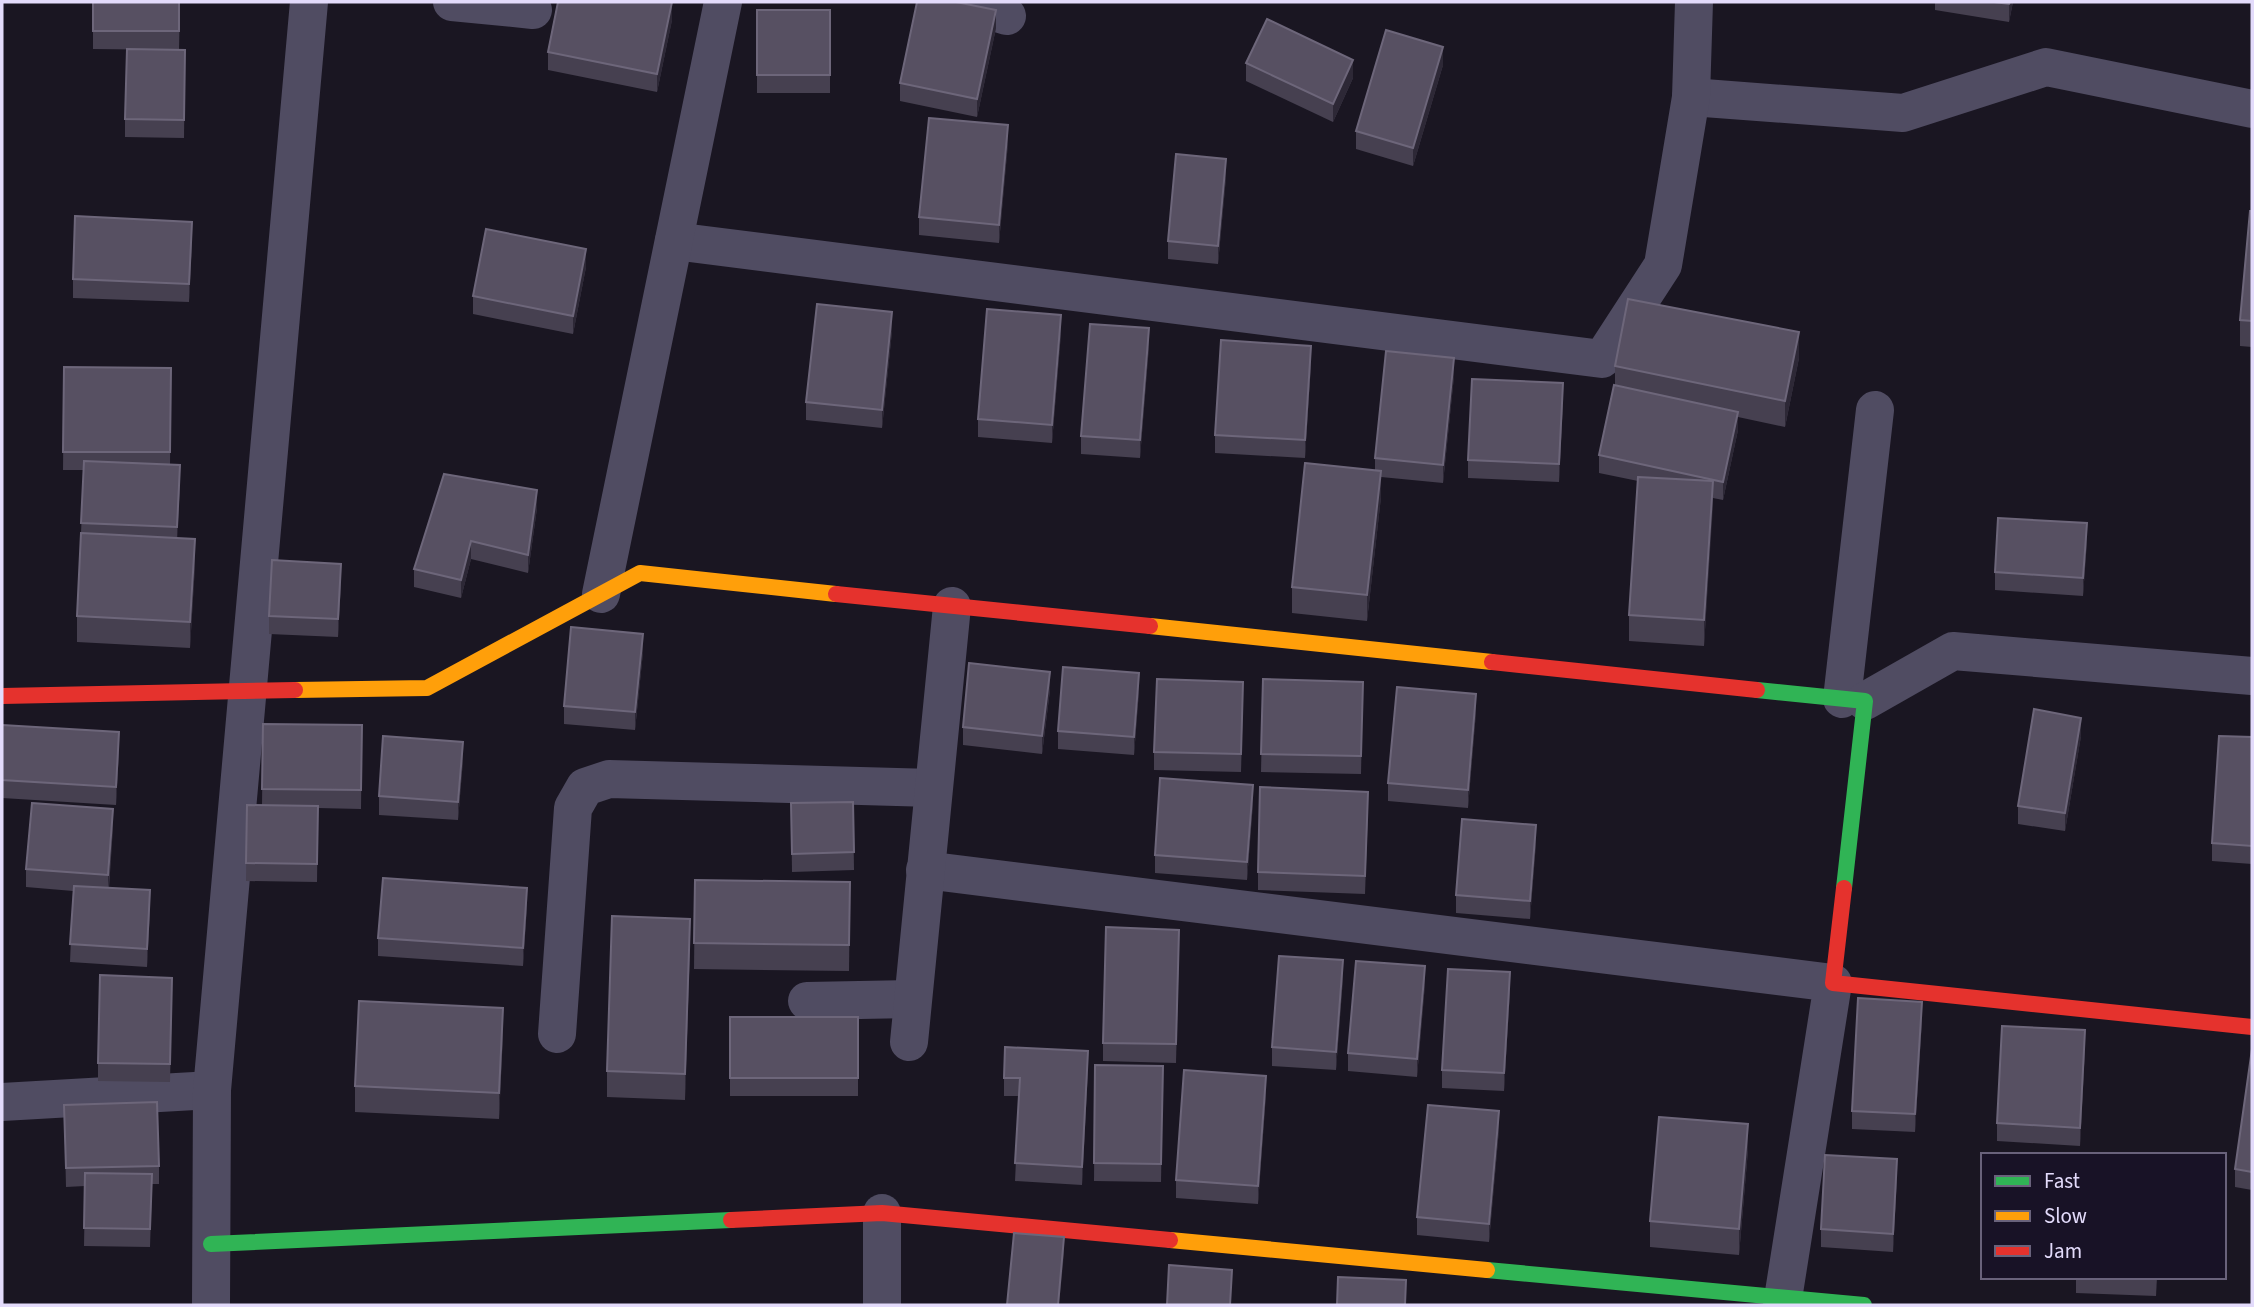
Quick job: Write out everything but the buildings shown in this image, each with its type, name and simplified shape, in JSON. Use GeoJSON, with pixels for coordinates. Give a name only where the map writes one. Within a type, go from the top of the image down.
{"type":"FeatureCollection","features":[{"type":"Feature","properties":{"kind":"street"},"geometry":{"type":"LineString","coordinates":[[211,1305],[212,1090],[245,692],[309,2]]}},
{"type":"Feature","properties":{"kind":"street"},"geometry":{"type":"LineString","coordinates":[[452,2],[533,10]]}},
{"type":"Feature","properties":{"kind":"street"},"geometry":{"type":"LineString","coordinates":[[601,594],[723,2]]}},
{"type":"Feature","properties":{"kind":"street"},"geometry":{"type":"LineString","coordinates":[[961,2],[1007,16]]}},
{"type":"Feature","properties":{"kind":"street"},"geometry":{"type":"LineString","coordinates":[[674,241],[1602,359],[1663,265],[1691,97],[1694,2]]}},
{"type":"Feature","properties":{"kind":"street"},"geometry":{"type":"LineString","coordinates":[[1691,97],[1903,113],[2046,67],[2252,109]]}},
{"type":"Feature","properties":{"kind":"street"},"geometry":{"type":"LineString","coordinates":[[1783,1301],[1832,983],[1875,410]]}},
{"type":"Feature","properties":{"kind":"street"},"geometry":{"type":"LineString","coordinates":[[2,696],[427,688],[640,573],[1854,700],[1953,651],[2252,676]]}},
{"type":"Feature","properties":{"kind":"street"},"geometry":{"type":"LineString","coordinates":[[909,1042],[952,606]]}},
{"type":"Feature","properties":{"kind":"street"},"geometry":{"type":"LineString","coordinates":[[557,1034],[573,808],[584,787],[609,779],[933,788]]}},
{"type":"Feature","properties":{"kind":"street"},"geometry":{"type":"LineString","coordinates":[[925,870],[1832,983],[2252,1027]]}},
{"type":"Feature","properties":{"kind":"street"},"geometry":{"type":"LineString","coordinates":[[807,1001],[912,999]]}},
{"type":"Feature","properties":{"kind":"street"},"geometry":{"type":"LineString","coordinates":[[2,1102],[212,1090]]}},
{"type":"Feature","properties":{"kind":"street"},"geometry":{"type":"LineString","coordinates":[[211,1244],[882,1213],[1783,1301],[1864,1305]]}},
{"type":"Feature","properties":{"kind":"street"},"geometry":{"type":"LineString","coordinates":[[882,1213],[882,1305]]}},
{"type":"Feature","properties":{"kind":"traffic: fast"},"geometry":{"type":"LineString","coordinates":[[1757,690],[1865,701],[1844,888]]}},
{"type":"Feature","properties":{"kind":"traffic: fast"},"geometry":{"type":"LineString","coordinates":[[211,1244],[731,1220]]}},
{"type":"Feature","properties":{"kind":"traffic: fast"},"geometry":{"type":"LineString","coordinates":[[1487,1270],[1864,1305]]}},
{"type":"Feature","properties":{"kind":"traffic: slow"},"geometry":{"type":"LineString","coordinates":[[295,690],[427,688],[640,573],[836,594]]}},
{"type":"Feature","properties":{"kind":"traffic: slow"},"geometry":{"type":"LineString","coordinates":[[1150,626],[1492,662]]}},
{"type":"Feature","properties":{"kind":"traffic: slow"},"geometry":{"type":"LineString","coordinates":[[1170,1240],[1487,1270]]}},
{"type":"Feature","properties":{"kind":"traffic: jam"},"geometry":{"type":"LineString","coordinates":[[836,594],[1150,626]]}},
{"type":"Feature","properties":{"kind":"traffic: jam"},"geometry":{"type":"LineString","coordinates":[[1492,662],[1757,690]]}},
{"type":"Feature","properties":{"kind":"traffic: jam"},"geometry":{"type":"LineString","coordinates":[[2,696],[295,690]]}},
{"type":"Feature","properties":{"kind":"traffic: jam"},"geometry":{"type":"LineString","coordinates":[[1844,888],[1833,983],[2252,1027]]}},
{"type":"Feature","properties":{"kind":"traffic: jam"},"geometry":{"type":"LineString","coordinates":[[731,1220],[882,1213],[1170,1240]]}}]}
